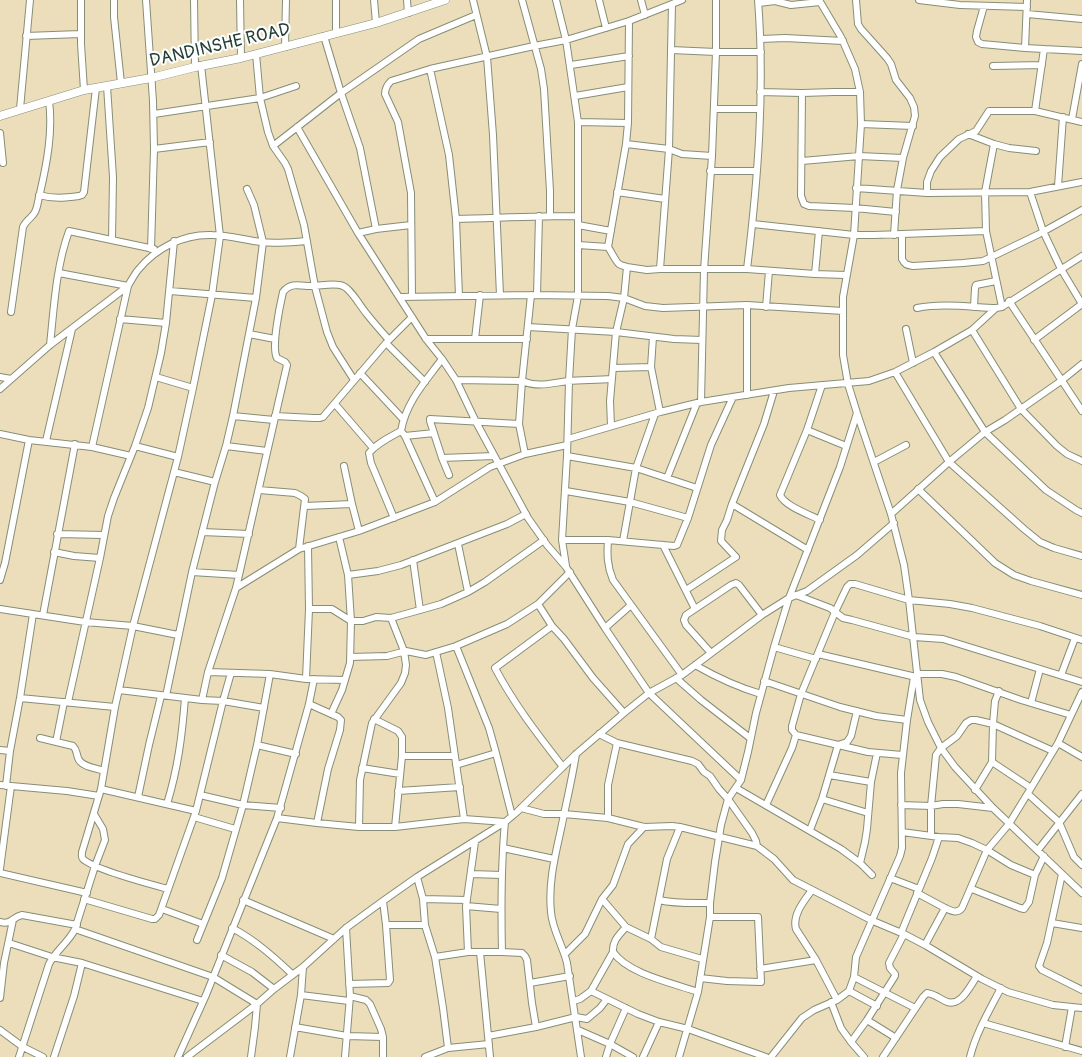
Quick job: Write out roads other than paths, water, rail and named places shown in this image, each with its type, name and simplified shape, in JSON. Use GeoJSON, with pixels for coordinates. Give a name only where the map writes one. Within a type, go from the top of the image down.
{"type":"FeatureCollection","features":[{"type":"Feature","properties":{"kind":"street"},"geometry":{"type":"LineString","coordinates":[[20,109],[30,0]]}},
{"type":"Feature","properties":{"kind":"street"},"geometry":{"type":"LineString","coordinates":[[80,0],[80,34],[84,90]]}},
{"type":"Feature","properties":{"kind":"street"},"geometry":{"type":"LineString","coordinates":[[114,0],[121,83]]}},
{"type":"Feature","properties":{"kind":"street"},"geometry":{"type":"LineString","coordinates":[[146,0],[154,114],[151,249]]}},
{"type":"Feature","properties":{"kind":"street"},"geometry":{"type":"LineString","coordinates":[[168,889],[95,866],[83,859],[82,852],[100,793],[115,707],[133,626],[178,457],[194,388],[212,295],[220,236],[207,105],[198,66],[194,0]]}},
{"type":"Feature","properties":{"kind":"street"},"geometry":{"type":"LineString","coordinates":[[240,0],[241,58]]}},
{"type":"Feature","properties":{"kind":"street"},"geometry":{"type":"LineString","coordinates":[[285,47],[286,0]]}},
{"type":"Feature","properties":{"kind":"street"},"geometry":{"type":"LineString","coordinates":[[336,0],[336,33]]}},
{"type":"Feature","properties":{"kind":"street"},"geometry":{"type":"LineString","coordinates":[[374,0],[376,23]]}},
{"type":"Feature","properties":{"kind":"street"},"geometry":{"type":"LineString","coordinates":[[408,0],[408,13]]}},
{"type":"Feature","properties":{"kind":"street","name":"DANDINSHE ROAD"},"geometry":{"type":"LineString","coordinates":[[0,116],[84,90],[151,78],[285,47],[376,23],[445,0]]}},
{"type":"Feature","properties":{"kind":"street"},"geometry":{"type":"LineString","coordinates":[[472,0],[487,57],[500,295]]}},
{"type":"Feature","properties":{"kind":"street"},"geometry":{"type":"LineString","coordinates":[[522,0],[541,69],[544,89],[550,216]]}},
{"type":"Feature","properties":{"kind":"street"},"geometry":{"type":"LineString","coordinates":[[556,0],[571,65],[578,122],[578,296],[572,330],[566,491],[562,540],[568,570]]}},
{"type":"Feature","properties":{"kind":"street"},"geometry":{"type":"LineString","coordinates":[[599,0],[606,28]]}},
{"type":"Feature","properties":{"kind":"street"},"geometry":{"type":"LineString","coordinates":[[641,0],[645,15]]}},
{"type":"Feature","properties":{"kind":"street"},"geometry":{"type":"LineString","coordinates":[[412,297],[411,193],[398,122],[385,90],[391,81],[430,69],[566,40],[629,21],[682,0]]}},
{"type":"Feature","properties":{"kind":"street"},"geometry":{"type":"LineString","coordinates":[[667,478],[699,403],[704,270],[714,110],[716,0]]}},
{"type":"Feature","properties":{"kind":"street"},"geometry":{"type":"LineString","coordinates":[[856,0],[858,24],[887,58],[896,80],[910,98],[914,107],[915,116],[903,158],[897,190],[894,235]]}},
{"type":"Feature","properties":{"kind":"street"},"geometry":{"type":"LineString","coordinates":[[923,0],[971,3],[984,6],[996,3],[1027,7],[1082,19]]}},
{"type":"Feature","properties":{"kind":"street"},"geometry":{"type":"LineString","coordinates":[[747,269],[753,224],[760,109],[761,39],[758,1],[775,1],[791,5],[819,1],[843,41],[854,69],[860,92],[861,124],[854,235],[843,297],[843,355],[848,384],[894,523],[904,565],[920,700],[941,748],[955,767],[1009,824],[1062,874],[1081,889]]}},
{"type":"Feature","properties":{"kind":"street"},"geometry":{"type":"LineString","coordinates":[[660,269],[669,150],[672,4]]}},
{"type":"Feature","properties":{"kind":"street"},"geometry":{"type":"LineString","coordinates":[[984,6],[977,31],[976,37],[978,42],[989,46],[1082,51]]}},
{"type":"Feature","properties":{"kind":"street"},"geometry":{"type":"LineString","coordinates":[[1025,48],[1027,7]]}},
{"type":"Feature","properties":{"kind":"street"},"geometry":{"type":"LineString","coordinates":[[273,146],[341,93],[419,39],[476,15]]}},
{"type":"Feature","properties":{"kind":"street"},"geometry":{"type":"LineString","coordinates":[[608,247],[628,123],[629,21]]}},
{"type":"Feature","properties":{"kind":"street"},"geometry":{"type":"LineString","coordinates":[[26,36],[80,34]]}},
{"type":"Feature","properties":{"kind":"street"},"geometry":{"type":"LineString","coordinates":[[324,36],[360,148],[376,229]]}},
{"type":"Feature","properties":{"kind":"street"},"geometry":{"type":"LineString","coordinates":[[761,39],[785,38],[843,41]]}},
{"type":"Feature","properties":{"kind":"street"},"geometry":{"type":"LineString","coordinates":[[1035,110],[1044,49]]}},
{"type":"Feature","properties":{"kind":"street"},"geometry":{"type":"LineString","coordinates":[[671,50],[761,52]]}},
{"type":"Feature","properties":{"kind":"street"},"geometry":{"type":"LineString","coordinates":[[256,54],[260,98],[268,132],[273,146],[288,169],[308,241],[316,287],[327,332],[333,347],[354,380]]}},
{"type":"Feature","properties":{"kind":"street"},"geometry":{"type":"LineString","coordinates":[[571,65],[629,56]]}},
{"type":"Feature","properties":{"kind":"street"},"geometry":{"type":"LineString","coordinates":[[1072,118],[1082,64]]}},
{"type":"Feature","properties":{"kind":"street"},"geometry":{"type":"LineString","coordinates":[[993,66],[1042,65]]}},
{"type":"Feature","properties":{"kind":"street"},"geometry":{"type":"LineString","coordinates":[[430,69],[449,155],[456,219],[459,296]]}},
{"type":"Feature","properties":{"kind":"street"},"geometry":{"type":"LineString","coordinates":[[107,86],[113,176],[112,240]]}},
{"type":"Feature","properties":{"kind":"street"},"geometry":{"type":"LineString","coordinates":[[154,114],[260,98],[296,86]]}},
{"type":"Feature","properties":{"kind":"street"},"geometry":{"type":"LineString","coordinates":[[574,96],[628,87]]}},
{"type":"Feature","properties":{"kind":"street"},"geometry":{"type":"LineString","coordinates":[[39,195],[59,198],[79,196],[84,192],[96,88]]}},
{"type":"Feature","properties":{"kind":"street"},"geometry":{"type":"LineString","coordinates":[[760,92],[860,92]]}},
{"type":"Feature","properties":{"kind":"street"},"geometry":{"type":"LineString","coordinates":[[802,93],[801,196],[804,204],[809,206],[896,212]]}},
{"type":"Feature","properties":{"kind":"street"},"geometry":{"type":"LineString","coordinates":[[11,312],[23,226],[37,207],[46,169],[51,118],[49,101]]}},
{"type":"Feature","properties":{"kind":"street"},"geometry":{"type":"LineString","coordinates":[[714,110],[760,109]]}},
{"type":"Feature","properties":{"kind":"street"},"geometry":{"type":"LineString","coordinates":[[927,193],[927,182],[931,171],[940,157],[959,139],[976,131],[988,112],[992,110],[1035,110],[1082,122]]}},
{"type":"Feature","properties":{"kind":"street"},"geometry":{"type":"LineString","coordinates":[[1058,186],[1063,117]]}},
{"type":"Feature","properties":{"kind":"street"},"geometry":{"type":"LineString","coordinates":[[578,122],[628,123]]}},
{"type":"Feature","properties":{"kind":"street"},"geometry":{"type":"LineString","coordinates":[[861,124],[912,126]]}},
{"type":"Feature","properties":{"kind":"street"},"geometry":{"type":"LineString","coordinates":[[297,127],[358,234],[426,339],[456,380],[476,422],[526,514],[568,570],[604,628],[649,693],[741,780]]}},
{"type":"Feature","properties":{"kind":"street"},"geometry":{"type":"LineString","coordinates":[[0,133],[3,163]]}},
{"type":"Feature","properties":{"kind":"street"},"geometry":{"type":"LineString","coordinates":[[968,134],[1009,148],[1036,151]]}},
{"type":"Feature","properties":{"kind":"street"},"geometry":{"type":"LineString","coordinates":[[154,149],[210,142]]}},
{"type":"Feature","properties":{"kind":"street"},"geometry":{"type":"LineString","coordinates":[[626,144],[669,150],[682,154],[712,156]]}},
{"type":"Feature","properties":{"kind":"street"},"geometry":{"type":"LineString","coordinates":[[994,144],[985,192],[986,231],[999,307]]}},
{"type":"Feature","properties":{"kind":"street"},"geometry":{"type":"LineString","coordinates":[[802,161],[859,156],[903,158]]}},
{"type":"Feature","properties":{"kind":"street"},"geometry":{"type":"LineString","coordinates":[[710,170],[756,171]]}},
{"type":"Feature","properties":{"kind":"street"},"geometry":{"type":"LineString","coordinates":[[856,188],[927,193],[1030,192],[1082,182]]}},
{"type":"Feature","properties":{"kind":"street"},"geometry":{"type":"LineString","coordinates":[[138,797],[148,745],[164,696],[192,572],[226,446],[256,298],[263,242],[254,205],[247,189]]}},
{"type":"Feature","properties":{"kind":"street"},"geometry":{"type":"LineString","coordinates":[[617,192],[665,199]]}},
{"type":"Feature","properties":{"kind":"street"},"geometry":{"type":"LineString","coordinates":[[1030,192],[1044,231],[1061,269],[1082,304],[1034,340]]}},
{"type":"Feature","properties":{"kind":"street"},"geometry":{"type":"LineString","coordinates":[[902,234],[902,259],[907,265],[963,263],[991,257],[1082,210]]}},
{"type":"Feature","properties":{"kind":"street"},"geometry":{"type":"LineString","coordinates":[[525,454],[519,424],[528,327],[534,295],[539,216]]}},
{"type":"Feature","properties":{"kind":"street"},"geometry":{"type":"LineString","coordinates":[[456,219],[578,216]]}},
{"type":"Feature","properties":{"kind":"street"},"geometry":{"type":"LineString","coordinates":[[753,224],[854,235],[986,231]]}},
{"type":"Feature","properties":{"kind":"street"},"geometry":{"type":"LineString","coordinates":[[358,234],[376,229],[411,225]]}},
{"type":"Feature","properties":{"kind":"street"},"geometry":{"type":"LineString","coordinates":[[578,225],[611,231]]}},
{"type":"Feature","properties":{"kind":"street"},"geometry":{"type":"LineString","coordinates":[[50,346],[58,273],[69,231],[161,250]]}},
{"type":"Feature","properties":{"kind":"street"},"geometry":{"type":"LineString","coordinates":[[815,274],[819,231]]}},
{"type":"Feature","properties":{"kind":"street"},"geometry":{"type":"LineString","coordinates":[[92,446],[128,286],[137,271],[148,260],[174,242],[200,235],[263,242],[308,241]]}},
{"type":"Feature","properties":{"kind":"street"},"geometry":{"type":"LineString","coordinates":[[56,742],[100,558],[108,516],[135,446],[156,377],[166,323],[174,242]]}},
{"type":"Feature","properties":{"kind":"street"},"geometry":{"type":"LineString","coordinates":[[578,245],[608,247],[619,264],[647,270],[747,269],[846,275]]}},
{"type":"Feature","properties":{"kind":"street"},"geometry":{"type":"LineString","coordinates":[[236,588],[308,546],[360,531],[435,502],[490,467],[525,454],[568,442],[611,426],[699,403],[788,388],[869,381],[895,372],[972,330],[999,307],[1082,256]]}},
{"type":"Feature","properties":{"kind":"street"},"geometry":{"type":"LineString","coordinates":[[611,426],[612,368],[616,332],[624,298],[627,267]]}},
{"type":"Feature","properties":{"kind":"street"},"geometry":{"type":"LineString","coordinates":[[766,306],[769,271]]}},
{"type":"Feature","properties":{"kind":"street"},"geometry":{"type":"LineString","coordinates":[[58,273],[128,286]]}},
{"type":"Feature","properties":{"kind":"street"},"geometry":{"type":"LineString","coordinates":[[974,307],[976,285],[996,281]]}},
{"type":"Feature","properties":{"kind":"street"},"geometry":{"type":"LineString","coordinates":[[202,700],[208,672],[236,588],[287,365],[275,357],[275,339],[283,292],[290,285],[316,287],[342,285],[347,288],[387,341],[425,382]]}},
{"type":"Feature","properties":{"kind":"street"},"geometry":{"type":"LineString","coordinates":[[0,389],[50,346],[128,286]]}},
{"type":"Feature","properties":{"kind":"street"},"geometry":{"type":"LineString","coordinates":[[170,291],[256,298]]}},
{"type":"Feature","properties":{"kind":"street"},"geometry":{"type":"LineString","coordinates":[[400,297],[500,295],[608,296],[624,298],[645,306],[663,308],[747,305],[843,312]]}},
{"type":"Feature","properties":{"kind":"street"},"geometry":{"type":"LineString","coordinates":[[475,339],[480,296]]}},
{"type":"Feature","properties":{"kind":"street"},"geometry":{"type":"LineString","coordinates":[[1010,301],[1082,411]]}},
{"type":"Feature","properties":{"kind":"street"},"geometry":{"type":"LineString","coordinates":[[746,395],[747,305]]}},
{"type":"Feature","properties":{"kind":"street"},"geometry":{"type":"LineString","coordinates":[[916,308],[948,306],[999,307]]}},
{"type":"Feature","properties":{"kind":"street"},"geometry":{"type":"LineString","coordinates":[[233,416],[320,418],[335,404],[387,341],[412,317]]}},
{"type":"Feature","properties":{"kind":"street"},"geometry":{"type":"LineString","coordinates":[[120,318],[166,323]]}},
{"type":"Feature","properties":{"kind":"street"},"geometry":{"type":"LineString","coordinates":[[528,327],[616,332],[653,337],[702,340]]}},
{"type":"Feature","properties":{"kind":"street"},"geometry":{"type":"LineString","coordinates":[[46,441],[72,329]]}},
{"type":"Feature","properties":{"kind":"street"},"geometry":{"type":"LineString","coordinates":[[906,329],[912,363]]}},
{"type":"Feature","properties":{"kind":"street"},"geometry":{"type":"LineString","coordinates":[[972,330],[1021,409],[1062,450],[1082,461]]}},
{"type":"Feature","properties":{"kind":"street"},"geometry":{"type":"LineString","coordinates":[[249,334],[275,339]]}},
{"type":"Feature","properties":{"kind":"street"},"geometry":{"type":"LineString","coordinates":[[624,541],[636,468],[657,413],[652,367],[653,337]]}},
{"type":"Feature","properties":{"kind":"street"},"geometry":{"type":"LineString","coordinates":[[426,339],[527,339]]}},
{"type":"Feature","properties":{"kind":"street"},"geometry":{"type":"LineString","coordinates":[[934,352],[985,432],[1046,490],[1082,513]]}},
{"type":"Feature","properties":{"kind":"street"},"geometry":{"type":"LineString","coordinates":[[435,502],[403,433],[403,419],[409,405],[442,359]]}},
{"type":"Feature","properties":{"kind":"street"},"geometry":{"type":"LineString","coordinates":[[891,514],[985,432],[1021,409],[1082,364]]}},
{"type":"Feature","properties":{"kind":"street"},"geometry":{"type":"LineString","coordinates":[[612,368],[652,367]]}},
{"type":"Feature","properties":{"kind":"street"},"geometry":{"type":"LineString","coordinates":[[895,372],[949,462],[1040,542],[1082,556]]}},
{"type":"Feature","properties":{"kind":"street"},"geometry":{"type":"LineString","coordinates":[[360,373],[403,419]]}},
{"type":"Feature","properties":{"kind":"street"},"geometry":{"type":"LineString","coordinates":[[0,377],[11,379]]}},
{"type":"Feature","properties":{"kind":"street"},"geometry":{"type":"LineString","coordinates":[[156,377],[194,388]]}},
{"type":"Feature","properties":{"kind":"street"},"geometry":{"type":"LineString","coordinates":[[456,380],[522,381],[538,385],[611,379]]}},
{"type":"Feature","properties":{"kind":"street"},"geometry":{"type":"LineString","coordinates":[[820,520],[782,500],[780,495],[807,430],[822,385]]}},
{"type":"Feature","properties":{"kind":"street"},"geometry":{"type":"LineString","coordinates":[[686,590],[736,557],[722,543],[720,538],[764,424],[774,391]]}},
{"type":"Feature","properties":{"kind":"street"},"geometry":{"type":"LineString","coordinates":[[562,540],[608,540],[678,545],[711,445],[733,397]]}},
{"type":"Feature","properties":{"kind":"street"},"geometry":{"type":"LineString","coordinates":[[335,404],[373,448]]}},
{"type":"Feature","properties":{"kind":"street"},"geometry":{"type":"LineString","coordinates":[[680,1057],[698,992],[720,836],[728,799],[741,780],[760,694],[789,598],[820,520],[857,413]]}},
{"type":"Feature","properties":{"kind":"street"},"geometry":{"type":"LineString","coordinates":[[449,474],[442,458],[430,421],[431,419],[519,424]]}},
{"type":"Feature","properties":{"kind":"street"},"geometry":{"type":"LineString","coordinates":[[807,430],[846,446]]}},
{"type":"Feature","properties":{"kind":"street"},"geometry":{"type":"LineString","coordinates":[[394,518],[369,453],[383,440],[403,433],[434,433]]}},
{"type":"Feature","properties":{"kind":"street"},"geometry":{"type":"LineString","coordinates":[[0,434],[29,440],[92,446],[131,456]]}},
{"type":"Feature","properties":{"kind":"street"},"geometry":{"type":"LineString","coordinates":[[0,580],[3,551],[29,440]]}},
{"type":"Feature","properties":{"kind":"street"},"geometry":{"type":"LineString","coordinates":[[43,615],[75,444]]}},
{"type":"Feature","properties":{"kind":"street"},"geometry":{"type":"LineString","coordinates":[[874,462],[906,445]]}},
{"type":"Feature","properties":{"kind":"street"},"geometry":{"type":"LineString","coordinates":[[135,446],[178,457]]}},
{"type":"Feature","properties":{"kind":"street"},"geometry":{"type":"LineString","coordinates":[[226,446],[267,451]]}},
{"type":"Feature","properties":{"kind":"street"},"geometry":{"type":"LineString","coordinates":[[442,458],[494,456]]}},
{"type":"Feature","properties":{"kind":"street"},"geometry":{"type":"LineString","coordinates":[[567,456],[636,468],[697,488]]}},
{"type":"Feature","properties":{"kind":"street"},"geometry":{"type":"LineString","coordinates":[[344,466],[360,531]]}},
{"type":"Feature","properties":{"kind":"street"},"geometry":{"type":"LineString","coordinates":[[174,472],[215,482]]}},
{"type":"Feature","properties":{"kind":"street"},"geometry":{"type":"LineString","coordinates":[[918,489],[995,563],[1005,570],[1030,581],[1082,594]]}},
{"type":"Feature","properties":{"kind":"street"},"geometry":{"type":"LineString","coordinates":[[258,490],[295,493],[305,499],[300,550]]}},
{"type":"Feature","properties":{"kind":"street"},"geometry":{"type":"LineString","coordinates":[[566,491],[630,502],[688,518]]}},
{"type":"Feature","properties":{"kind":"street"},"geometry":{"type":"LineString","coordinates":[[305,506],[352,504]]}},
{"type":"Feature","properties":{"kind":"street"},"geometry":{"type":"LineString","coordinates":[[732,504],[808,550]]}},
{"type":"Feature","properties":{"kind":"street"},"geometry":{"type":"LineString","coordinates":[[348,575],[402,565],[507,524],[526,514]]}},
{"type":"Feature","properties":{"kind":"street"},"geometry":{"type":"LineString","coordinates":[[187,1057],[303,967],[346,928],[417,877],[505,822],[576,754],[649,693],[679,677],[762,615],[789,598],[807,591],[857,555],[894,523]]}},
{"type":"Feature","properties":{"kind":"street"},"geometry":{"type":"LineString","coordinates":[[202,532],[249,534]]}},
{"type":"Feature","properties":{"kind":"street"},"geometry":{"type":"LineString","coordinates":[[58,534],[104,535]]}},
{"type":"Feature","properties":{"kind":"street"},"geometry":{"type":"LineString","coordinates":[[331,714],[342,690],[350,663],[348,575],[340,537]]}},
{"type":"Feature","properties":{"kind":"street"},"geometry":{"type":"LineString","coordinates":[[309,609],[332,609],[350,621],[362,621],[376,617],[391,618],[441,604],[485,582],[544,540]]}},
{"type":"Feature","properties":{"kind":"street"},"geometry":{"type":"LineString","coordinates":[[608,540],[608,569],[613,580],[679,677],[701,700],[750,738]]}},
{"type":"Feature","properties":{"kind":"street"},"geometry":{"type":"LineString","coordinates":[[458,544],[468,592]]}},
{"type":"Feature","properties":{"kind":"street"},"geometry":{"type":"LineString","coordinates":[[663,545],[695,609]]}},
{"type":"Feature","properties":{"kind":"street"},"geometry":{"type":"LineString","coordinates":[[306,678],[309,609],[308,546]]}},
{"type":"Feature","properties":{"kind":"street"},"geometry":{"type":"LineString","coordinates":[[54,552],[100,558]]}},
{"type":"Feature","properties":{"kind":"street"},"geometry":{"type":"LineString","coordinates":[[413,560],[420,610]]}},
{"type":"Feature","properties":{"kind":"street"},"geometry":{"type":"LineString","coordinates":[[350,657],[387,656],[404,651],[426,655],[456,646],[507,624],[538,604],[568,570]]}},
{"type":"Feature","properties":{"kind":"street"},"geometry":{"type":"LineString","coordinates":[[192,572],[239,575]]}},
{"type":"Feature","properties":{"kind":"street"},"geometry":{"type":"LineString","coordinates":[[711,653],[684,622],[686,615],[731,585],[736,584],[739,585],[762,615]]}},
{"type":"Feature","properties":{"kind":"street"},"geometry":{"type":"LineString","coordinates":[[902,755],[877,753],[838,745],[796,735],[792,730],[801,694],[835,612],[850,584],[909,600],[972,608],[1040,626],[1079,639],[1061,675]]}},
{"type":"Feature","properties":{"kind":"street"},"geometry":{"type":"LineString","coordinates":[[796,595],[830,608],[843,618],[914,637],[943,639],[1082,682]]}},
{"type":"Feature","properties":{"kind":"street"},"geometry":{"type":"LineString","coordinates":[[538,604],[552,626],[593,678],[624,712]]}},
{"type":"Feature","properties":{"kind":"street"},"geometry":{"type":"LineString","coordinates":[[604,628],[631,604]]}},
{"type":"Feature","properties":{"kind":"street"},"geometry":{"type":"LineString","coordinates":[[0,609],[85,622],[133,626],[178,635]]}},
{"type":"Feature","properties":{"kind":"street"},"geometry":{"type":"LineString","coordinates":[[0,869],[5,785],[32,614]]}},
{"type":"Feature","properties":{"kind":"street"},"geometry":{"type":"LineString","coordinates":[[359,827],[360,780],[369,731],[374,719],[401,683],[405,673],[404,651],[391,618]]}},
{"type":"Feature","properties":{"kind":"street"},"geometry":{"type":"LineString","coordinates":[[552,626],[495,668],[535,731],[563,767]]}},
{"type":"Feature","properties":{"kind":"street"},"geometry":{"type":"LineString","coordinates":[[456,646],[485,719],[512,816]]}},
{"type":"Feature","properties":{"kind":"street"},"geometry":{"type":"LineString","coordinates":[[774,647],[916,676],[942,674],[956,677],[1072,715]]}},
{"type":"Feature","properties":{"kind":"street"},"geometry":{"type":"LineString","coordinates":[[436,652],[444,689],[464,819]]}},
{"type":"Feature","properties":{"kind":"street"},"geometry":{"type":"LineString","coordinates":[[695,665],[730,684],[760,694]]}},
{"type":"Feature","properties":{"kind":"street"},"geometry":{"type":"LineString","coordinates":[[1031,703],[1040,669]]}},
{"type":"Feature","properties":{"kind":"street"},"geometry":{"type":"LineString","coordinates":[[208,672],[270,674],[345,680]]}},
{"type":"Feature","properties":{"kind":"street"},"geometry":{"type":"LineString","coordinates":[[0,872],[86,896],[152,919],[157,917],[162,909],[195,814],[231,673]]}},
{"type":"Feature","properties":{"kind":"street"},"geometry":{"type":"LineString","coordinates":[[197,940],[222,878],[243,805],[257,745],[270,674]]}},
{"type":"Feature","properties":{"kind":"street"},"geometry":{"type":"LineString","coordinates":[[771,1057],[802,1018],[849,991],[854,977],[856,956],[902,848],[902,755],[916,676]]}},
{"type":"Feature","properties":{"kind":"street"},"geometry":{"type":"LineString","coordinates":[[178,1057],[213,977],[281,808],[314,679]]}},
{"type":"Feature","properties":{"kind":"street"},"geometry":{"type":"LineString","coordinates":[[764,681],[840,707],[876,716],[907,720]]}},
{"type":"Feature","properties":{"kind":"street"},"geometry":{"type":"LineString","coordinates":[[119,690],[223,701],[264,708]]}},
{"type":"Feature","properties":{"kind":"street"},"geometry":{"type":"LineString","coordinates":[[975,790],[992,762],[992,724],[999,691]]}},
{"type":"Feature","properties":{"kind":"street"},"geometry":{"type":"LineString","coordinates":[[890,878],[918,891],[945,908],[957,912],[960,911],[972,889],[987,850],[1009,824],[1058,743],[1072,715],[1080,704],[1082,692]]}},
{"type":"Feature","properties":{"kind":"street"},"geometry":{"type":"LineString","coordinates":[[20,698],[115,707]]}},
{"type":"Feature","properties":{"kind":"street"},"geometry":{"type":"LineString","coordinates":[[167,804],[179,758],[185,698]]}},
{"type":"Feature","properties":{"kind":"street"},"geometry":{"type":"LineString","coordinates":[[309,704],[341,720],[328,769],[317,823]]}},
{"type":"Feature","properties":{"kind":"street"},"geometry":{"type":"LineString","coordinates":[[838,745],[847,742],[851,736],[857,711]]}},
{"type":"Feature","properties":{"kind":"street"},"geometry":{"type":"LineString","coordinates":[[374,719],[398,731],[402,737],[395,827]]}},
{"type":"Feature","properties":{"kind":"street"},"geometry":{"type":"LineString","coordinates":[[931,836],[931,806],[935,758],[941,748],[957,736],[971,720],[992,724],[1053,751]]}},
{"type":"Feature","properties":{"kind":"street"},"geometry":{"type":"LineString","coordinates":[[599,734],[617,743],[698,764],[728,799],[752,833],[757,846]]}},
{"type":"Feature","properties":{"kind":"street"},"geometry":{"type":"LineString","coordinates":[[766,805],[796,735]]}},
{"type":"Feature","properties":{"kind":"street"},"geometry":{"type":"LineString","coordinates":[[40,738],[72,746],[76,749],[80,762],[104,771]]}},
{"type":"Feature","properties":{"kind":"street"},"geometry":{"type":"LineString","coordinates":[[608,818],[608,785],[617,743]]}},
{"type":"Feature","properties":{"kind":"street"},"geometry":{"type":"LineString","coordinates":[[1058,743],[1082,758]]}},
{"type":"Feature","properties":{"kind":"street"},"geometry":{"type":"LineString","coordinates":[[257,745],[296,754]]}},
{"type":"Feature","properties":{"kind":"street"},"geometry":{"type":"LineString","coordinates":[[810,830],[822,799],[838,745]]}},
{"type":"Feature","properties":{"kind":"street"},"geometry":{"type":"LineString","coordinates":[[0,750],[10,752]]}},
{"type":"Feature","properties":{"kind":"street"},"geometry":{"type":"LineString","coordinates":[[456,765],[496,753]]}},
{"type":"Feature","properties":{"kind":"street"},"geometry":{"type":"LineString","coordinates":[[860,863],[865,842],[870,782],[877,753]]}},
{"type":"Feature","properties":{"kind":"street"},"geometry":{"type":"LineString","coordinates":[[576,754],[554,859],[550,892],[554,927],[565,954],[570,976],[581,1057]]}},
{"type":"Feature","properties":{"kind":"street"},"geometry":{"type":"LineString","coordinates":[[402,756],[455,756]]}},
{"type":"Feature","properties":{"kind":"street"},"geometry":{"type":"LineString","coordinates":[[992,762],[1029,791],[1059,822],[1074,857],[1082,865]]}},
{"type":"Feature","properties":{"kind":"street"},"geometry":{"type":"LineString","coordinates":[[362,768],[400,774]]}},
{"type":"Feature","properties":{"kind":"street"},"geometry":{"type":"LineString","coordinates":[[829,774],[870,782]]}},
{"type":"Feature","properties":{"kind":"street"},"geometry":{"type":"LineString","coordinates":[[5,785],[138,797],[167,804],[235,829]]}},
{"type":"Feature","properties":{"kind":"street"},"geometry":{"type":"LineString","coordinates":[[398,791],[460,787]]}},
{"type":"Feature","properties":{"kind":"street"},"geometry":{"type":"LineString","coordinates":[[736,788],[841,849],[860,863],[872,876]]}},
{"type":"Feature","properties":{"kind":"street"},"geometry":{"type":"LineString","coordinates":[[1038,850],[1082,794]]}},
{"type":"Feature","properties":{"kind":"street"},"geometry":{"type":"LineString","coordinates":[[200,795],[243,805],[281,808]]}},
{"type":"Feature","properties":{"kind":"street"},"geometry":{"type":"LineString","coordinates":[[822,799],[868,813]]}},
{"type":"Feature","properties":{"kind":"street"},"geometry":{"type":"LineString","coordinates":[[901,805],[931,806],[958,804],[993,808]]}},
{"type":"Feature","properties":{"kind":"street"},"geometry":{"type":"LineString","coordinates":[[521,808],[544,814],[608,818],[644,827],[680,827],[757,846],[774,859],[793,880],[872,921],[925,944],[977,976],[1008,992],[1053,1005],[1082,1008]]}},
{"type":"Feature","properties":{"kind":"street"},"geometry":{"type":"LineString","coordinates":[[19,1057],[49,964],[52,957],[71,937],[76,927],[105,840],[103,830],[94,814]]}},
{"type":"Feature","properties":{"kind":"street"},"geometry":{"type":"LineString","coordinates":[[277,818],[359,827],[395,827],[464,819],[505,822]]}},
{"type":"Feature","properties":{"kind":"street"},"geometry":{"type":"LineString","coordinates":[[502,952],[501,909],[505,822]]}},
{"type":"Feature","properties":{"kind":"street"},"geometry":{"type":"LineString","coordinates":[[565,954],[584,934],[602,899],[613,885],[628,844],[644,827]]}},
{"type":"Feature","properties":{"kind":"street"},"geometry":{"type":"LineString","coordinates":[[651,939],[667,859],[680,827]]}},
{"type":"Feature","properties":{"kind":"street"},"geometry":{"type":"LineString","coordinates":[[902,832],[958,838],[1035,874]]}},
{"type":"Feature","properties":{"kind":"street"},"geometry":{"type":"LineString","coordinates":[[851,1042],[868,1020],[895,974],[890,968],[889,963],[903,933],[940,837]]}},
{"type":"Feature","properties":{"kind":"street"},"geometry":{"type":"LineString","coordinates":[[468,952],[467,903],[475,842]]}},
{"type":"Feature","properties":{"kind":"street"},"geometry":{"type":"LineString","coordinates":[[503,848],[554,859]]}},
{"type":"Feature","properties":{"kind":"street"},"geometry":{"type":"LineString","coordinates":[[972,889],[1024,908],[1029,902],[1035,874],[1044,856]]}},
{"type":"Feature","properties":{"kind":"street"},"geometry":{"type":"LineString","coordinates":[[471,874],[502,875]]}},
{"type":"Feature","properties":{"kind":"street"},"geometry":{"type":"LineString","coordinates":[[1062,874],[1040,968],[1082,990]]}},
{"type":"Feature","properties":{"kind":"street"},"geometry":{"type":"LineString","coordinates":[[417,877],[424,899],[425,925],[435,957],[448,1048]]}},
{"type":"Feature","properties":{"kind":"street"},"geometry":{"type":"LineString","coordinates":[[812,890],[798,911],[795,924],[796,929],[816,960],[834,1001],[841,1028],[864,1057]]}},
{"type":"Feature","properties":{"kind":"street"},"geometry":{"type":"LineString","coordinates":[[424,899],[467,903],[501,909]]}},
{"type":"Feature","properties":{"kind":"street"},"geometry":{"type":"LineString","coordinates":[[602,899],[626,927],[651,939],[661,947],[702,959]]}},
{"type":"Feature","properties":{"kind":"street"},"geometry":{"type":"LineString","coordinates":[[243,900],[334,939]]}},
{"type":"Feature","properties":{"kind":"street"},"geometry":{"type":"LineString","coordinates":[[659,900],[672,903],[710,903]]}},
{"type":"Feature","properties":{"kind":"street"},"geometry":{"type":"LineString","coordinates":[[349,984],[388,983],[390,980],[383,901]]}},
{"type":"Feature","properties":{"kind":"street"},"geometry":{"type":"LineString","coordinates":[[925,944],[945,908]]}},
{"type":"Feature","properties":{"kind":"street"},"geometry":{"type":"LineString","coordinates":[[162,909],[203,924]]}},
{"type":"Feature","properties":{"kind":"street"},"geometry":{"type":"LineString","coordinates":[[0,922],[5,924],[18,915],[22,915],[76,927],[213,977],[257,1004]]}},
{"type":"Feature","properties":{"kind":"street"},"geometry":{"type":"LineString","coordinates":[[700,978],[761,982],[758,917],[710,917]]}},
{"type":"Feature","properties":{"kind":"street"},"geometry":{"type":"LineString","coordinates":[[0,998],[2,962],[9,943],[13,920]]}},
{"type":"Feature","properties":{"kind":"street"},"geometry":{"type":"LineString","coordinates":[[1052,923],[1082,928]]}},
{"type":"Feature","properties":{"kind":"street"},"geometry":{"type":"LineString","coordinates":[[386,926],[425,925]]}},
{"type":"Feature","properties":{"kind":"street"},"geometry":{"type":"LineString","coordinates":[[626,927],[615,939],[612,947],[617,958],[633,969],[698,992]]}},
{"type":"Feature","properties":{"kind":"street"},"geometry":{"type":"LineString","coordinates":[[232,928],[259,945],[293,975]]}},
{"type":"Feature","properties":{"kind":"street"},"geometry":{"type":"LineString","coordinates":[[345,1057],[350,999],[346,928]]}},
{"type":"Feature","properties":{"kind":"street"},"geometry":{"type":"LineString","coordinates":[[9,943],[203,1001]]}},
{"type":"Feature","properties":{"kind":"street"},"geometry":{"type":"LineString","coordinates":[[435,957],[468,952],[522,953],[527,960],[536,1027]]}},
{"type":"Feature","properties":{"kind":"street"},"geometry":{"type":"LineString","coordinates":[[480,952],[490,1057]]}},
{"type":"Feature","properties":{"kind":"street"},"geometry":{"type":"LineString","coordinates":[[573,1001],[580,999],[591,991],[613,952]]}},
{"type":"Feature","properties":{"kind":"street"},"geometry":{"type":"LineString","coordinates":[[221,955],[252,972],[274,989]]}},
{"type":"Feature","properties":{"kind":"street"},"geometry":{"type":"LineString","coordinates":[[760,969],[816,960]]}},
{"type":"Feature","properties":{"kind":"street"},"geometry":{"type":"LineString","coordinates":[[54,1057],[74,996],[82,964]]}},
{"type":"Feature","properties":{"kind":"street"},"geometry":{"type":"LineString","coordinates":[[290,1057],[301,995],[303,967]]}},
{"type":"Feature","properties":{"kind":"street"},"geometry":{"type":"LineString","coordinates":[[530,983],[570,976]]}},
{"type":"Feature","properties":{"kind":"street"},"geometry":{"type":"LineString","coordinates":[[883,1057],[922,997],[927,993],[949,1003],[956,1002],[960,1000],[977,976]]}},
{"type":"Feature","properties":{"kind":"street"},"geometry":{"type":"LineString","coordinates":[[854,977],[915,1008]]}},
{"type":"Feature","properties":{"kind":"street"},"geometry":{"type":"LineString","coordinates":[[970,1057],[974,1043],[1001,988]]}},
{"type":"Feature","properties":{"kind":"street"},"geometry":{"type":"LineString","coordinates":[[591,991],[659,1022],[688,1029],[755,1056],[766,1057]]}},
{"type":"Feature","properties":{"kind":"street"},"geometry":{"type":"LineString","coordinates":[[849,991],[876,1006]]}},
{"type":"Feature","properties":{"kind":"street"},"geometry":{"type":"LineString","coordinates":[[301,995],[366,1000],[381,1029],[383,1057]]}},
{"type":"Feature","properties":{"kind":"street"},"geometry":{"type":"LineString","coordinates":[[488,1036],[576,1017],[587,1019],[607,999]]}},
{"type":"Feature","properties":{"kind":"street"},"geometry":{"type":"LineString","coordinates":[[251,1057],[257,1004]]}},
{"type":"Feature","properties":{"kind":"street"},"geometry":{"type":"LineString","coordinates":[[1065,1046],[1072,1007]]}},
{"type":"Feature","properties":{"kind":"street"},"geometry":{"type":"LineString","coordinates":[[606,1057],[626,1008]]}},
{"type":"Feature","properties":{"kind":"street"},"geometry":{"type":"LineString","coordinates":[[868,1020],[896,1038]]}},
{"type":"Feature","properties":{"kind":"street"},"geometry":{"type":"LineString","coordinates":[[643,1057],[659,1022]]}},
{"type":"Feature","properties":{"kind":"street"},"geometry":{"type":"LineString","coordinates":[[983,1024],[1082,1051]]}},
{"type":"Feature","properties":{"kind":"street"},"geometry":{"type":"LineString","coordinates":[[295,1027],[347,1036],[383,1038]]}},
{"type":"Feature","properties":{"kind":"street"},"geometry":{"type":"LineString","coordinates":[[0,1030],[23,1047],[43,1057]]}},
{"type":"Feature","properties":{"kind":"street"},"geometry":{"type":"LineString","coordinates":[[578,1030],[610,1044],[632,1057]]}},
{"type":"Feature","properties":{"kind":"street"},"geometry":{"type":"LineString","coordinates":[[425,1057],[448,1048],[489,1044]]}}]}
